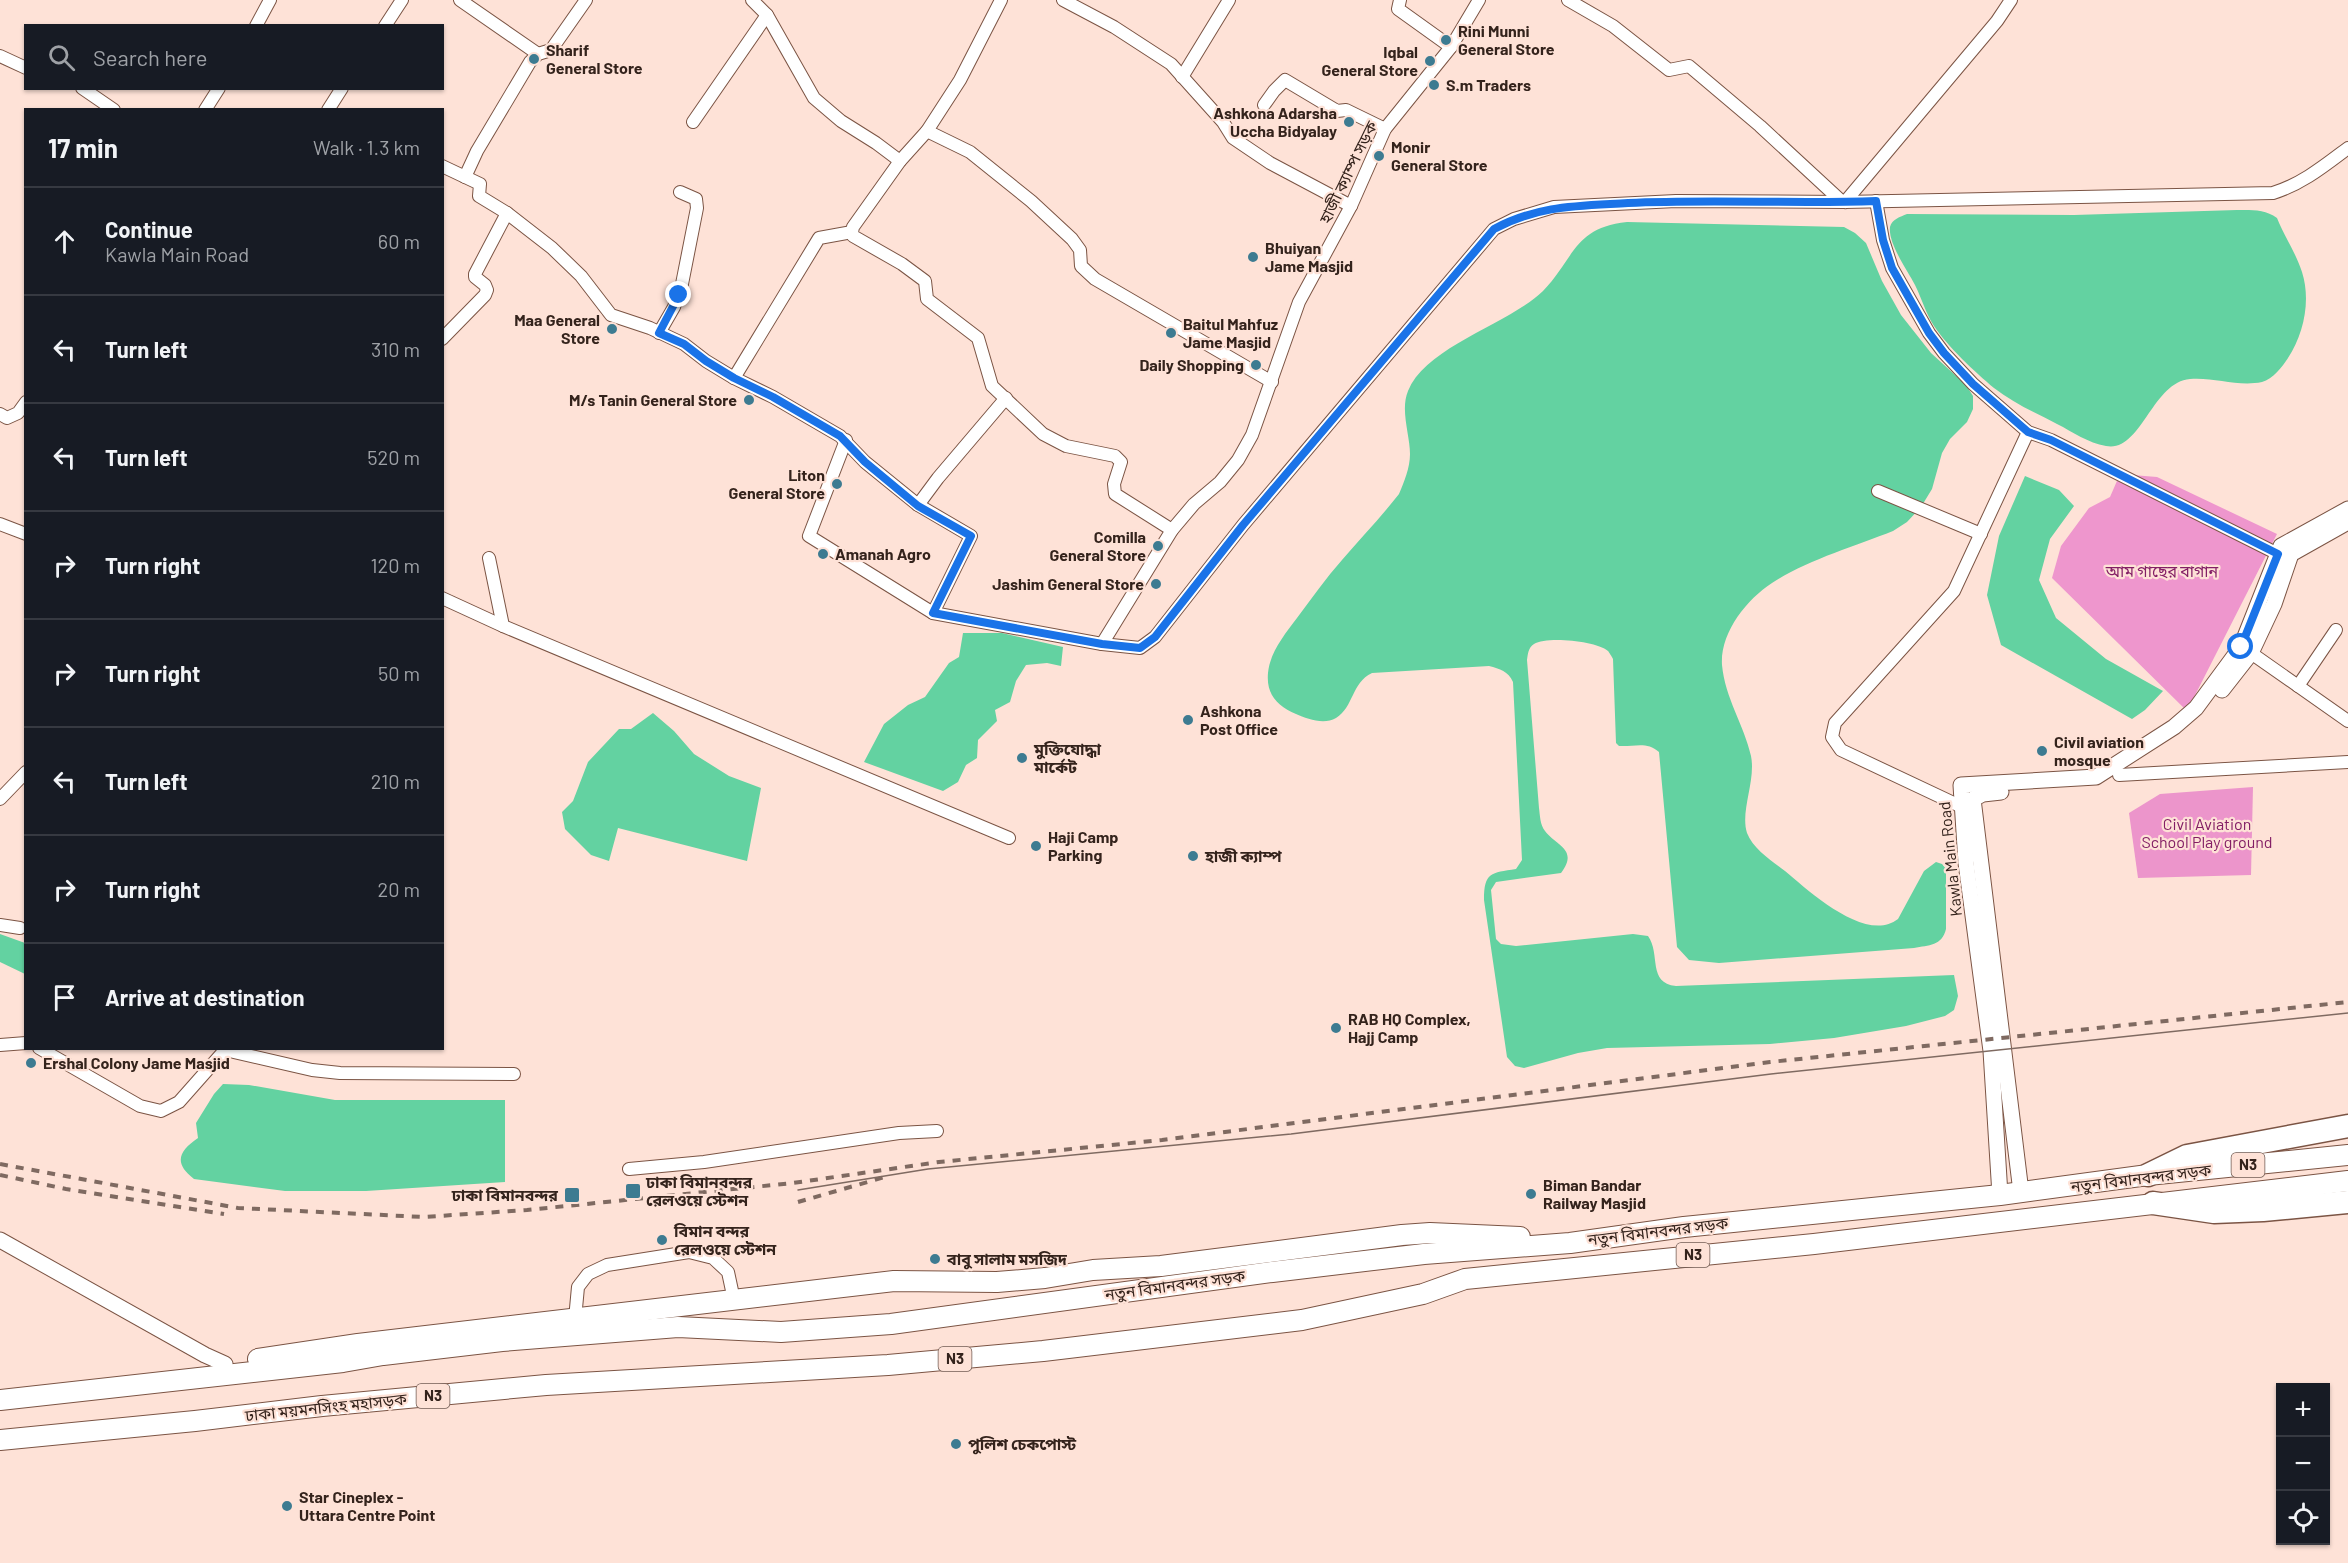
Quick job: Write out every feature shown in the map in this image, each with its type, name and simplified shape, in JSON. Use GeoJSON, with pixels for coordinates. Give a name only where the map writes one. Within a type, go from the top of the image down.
{"type":"FeatureCollection","features":[{"type":"Feature","properties":{"kind":"highway"},"geometry":{"type":"LineString","coordinates":[[2148,1175],[2187,1156],[2348,1126]]}},
{"type":"Feature","properties":{"kind":"highway"},"geometry":{"type":"LineString","coordinates":[[2148,1175],[2199,1162],[2348,1135]]}},
{"type":"Feature","properties":{"kind":"highway","name":"নতুন বিমানবন্দর সড়ক"},"geometry":{"type":"LineString","coordinates":[[184,1380],[502,1341],[678,1327],[781,1332],[846,1328],[968,1314],[1284,1270],[1424,1254],[1516,1248],[1684,1227],[2000,1195],[2148,1175],[2348,1155]]}},
{"type":"Feature","properties":{"kind":"highway","name":"নতুন বিমানবন্দর সড়ক"},"geometry":{"type":"LineString","coordinates":[[868,1365],[1043,1351],[1302,1320],[1423,1294],[1465,1280],[1814,1244],[2348,1181]]}},
{"type":"Feature","properties":{"kind":"highway"},"geometry":{"type":"LineString","coordinates":[[2153,1203],[2214,1212],[2348,1202]]}},
{"type":"Feature","properties":{"kind":"highway","name":"নতুন বিমানবন্দর সড়ক"},"geometry":{"type":"LineString","coordinates":[[184,1380],[225,1365],[358,1344],[894,1281],[997,1282],[1045,1278],[1093,1270],[1161,1266],[1430,1233],[1530,1237]]}},
{"type":"Feature","properties":{"kind":"highway","name":"ঢাকা ময়মনসিংহ মহাসড়ক"},"geometry":{"type":"LineString","coordinates":[[0,1440],[546,1385],[868,1365]]}},
{"type":"Feature","properties":{"kind":"highway","name":"N3"},"geometry":{"type":"LineString","coordinates":[[0,1400],[184,1380]]}},
{"type":"Feature","properties":{"kind":"street"},"geometry":{"type":"LineString","coordinates":[[257,24],[270,0]]}},
{"type":"Feature","properties":{"kind":"street"},"geometry":{"type":"LineString","coordinates":[[386,24],[402,0]]}},
{"type":"Feature","properties":{"kind":"street"},"geometry":{"type":"LineString","coordinates":[[460,0],[538,54]]}},
{"type":"Feature","properties":{"kind":"street"},"geometry":{"type":"LineString","coordinates":[[465,177],[530,62],[538,54],[551,50],[586,0]]}},
{"type":"Feature","properties":{"kind":"street"},"geometry":{"type":"LineString","coordinates":[[752,0],[767,15],[814,98],[841,121],[900,161]]}},
{"type":"Feature","properties":{"kind":"street"},"geometry":{"type":"LineString","coordinates":[[1001,0],[960,80],[927,131],[900,161],[853,227],[853,236],[925,280],[927,299],[978,338],[989,382],[1043,434],[1066,446],[1116,456],[1121,462],[1113,490],[1116,494],[1172,530]]}},
{"type":"Feature","properties":{"kind":"street"},"geometry":{"type":"LineString","coordinates":[[1063,0],[1113,27],[1171,64],[1223,122],[1233,138],[1270,164],[1351,206]]}},
{"type":"Feature","properties":{"kind":"street"},"geometry":{"type":"LineString","coordinates":[[1182,77],[1229,0]]}},
{"type":"Feature","properties":{"kind":"street"},"geometry":{"type":"LineString","coordinates":[[1400,0],[1398,9],[1451,47]]}},
{"type":"Feature","properties":{"kind":"street","name":"হাজী ক্যাম্প সড়ক"},"geometry":{"type":"LineString","coordinates":[[1102,644],[1172,530],[1194,504],[1220,482],[1238,460],[1252,435],[1299,302],[1351,206],[1385,129],[1451,47],[1479,0]]}},
{"type":"Feature","properties":{"kind":"street"},"geometry":{"type":"LineString","coordinates":[[1568,0],[1612,26],[1670,69],[1689,66],[1845,202]]}},
{"type":"Feature","properties":{"kind":"street"},"geometry":{"type":"LineString","coordinates":[[1845,202],[1997,21],[2011,0]]}},
{"type":"Feature","properties":{"kind":"street"},"geometry":{"type":"LineString","coordinates":[[693,122],[767,15]]}},
{"type":"Feature","properties":{"kind":"street"},"geometry":{"type":"LineString","coordinates":[[0,56],[24,67]]}},
{"type":"Feature","properties":{"kind":"street"},"geometry":{"type":"LineString","coordinates":[[1264,105],[1285,80],[1337,111],[1346,110],[1385,129]]}},
{"type":"Feature","properties":{"kind":"street"},"geometry":{"type":"LineString","coordinates":[[85,90],[111,108]]}},
{"type":"Feature","properties":{"kind":"street"},"geometry":{"type":"LineString","coordinates":[[207,108],[218,90]]}},
{"type":"Feature","properties":{"kind":"street"},"geometry":{"type":"LineString","coordinates":[[329,108],[341,90]]}},
{"type":"Feature","properties":{"kind":"street"},"geometry":{"type":"LineString","coordinates":[[927,131],[970,152],[1031,201],[1072,239],[1080,250],[1081,266],[1095,279],[1272,382]]}},
{"type":"Feature","properties":{"kind":"street"},"geometry":{"type":"LineString","coordinates":[[846,440],[809,536],[933,613],[1102,644],[1140,648],[1155,637],[1243,525],[1494,229],[1514,219],[1554,207],[1676,201],[1845,202],[2273,192],[2290,187],[2348,148]]}},
{"type":"Feature","properties":{"kind":"street"},"geometry":{"type":"LineString","coordinates":[[444,167],[480,184],[479,196],[507,213],[552,248],[574,269],[611,315],[684,344],[734,378],[773,397],[846,440],[865,462],[918,506],[971,536],[933,613]]}},
{"type":"Feature","properties":{"kind":"street"},"geometry":{"type":"LineString","coordinates":[[659,333],[674,307],[682,284],[697,208],[696,199],[680,192]]}},
{"type":"Feature","properties":{"kind":"street"},"geometry":{"type":"LineString","coordinates":[[1876,201],[1883,240],[1892,268],[1929,333],[1973,384],[2028,432],[2051,440],[2278,554]]}},
{"type":"Feature","properties":{"kind":"street"},"geometry":{"type":"LineString","coordinates":[[444,337],[485,296],[488,290],[475,277],[475,274],[507,213]]}},
{"type":"Feature","properties":{"kind":"street"},"geometry":{"type":"LineString","coordinates":[[734,378],[819,238],[852,232]]}},
{"type":"Feature","properties":{"kind":"street"},"geometry":{"type":"LineString","coordinates":[[918,506],[938,478],[1006,398]]}},
{"type":"Feature","properties":{"kind":"street"},"geometry":{"type":"LineString","coordinates":[[0,414],[7,418],[18,413],[24,405]]}},
{"type":"Feature","properties":{"kind":"street"},"geometry":{"type":"LineString","coordinates":[[1962,807],[1841,750],[1832,737],[1835,723],[1954,591],[2028,432]]}},
{"type":"Feature","properties":{"kind":"street"},"geometry":{"type":"LineString","coordinates":[[1878,491],[1981,534]]}},
{"type":"Feature","properties":{"kind":"street","name":"Kawla Main Road"},"geometry":{"type":"LineString","coordinates":[[2000,1195],[1991,1051],[1966,863],[1961,785],[2096,777],[2174,728],[2196,708],[2241,647],[2281,546],[2348,509]]}},
{"type":"Feature","properties":{"kind":"street","name":"Kawla Main Road"},"geometry":{"type":"LineString","coordinates":[[2021,1192],[1973,799],[1983,794],[2103,783],[2182,734],[2203,714],[2251,653],[2274,604],[2291,554],[2348,522]]}},
{"type":"Feature","properties":{"kind":"street"},"geometry":{"type":"LineString","coordinates":[[0,524],[24,533]]}},
{"type":"Feature","properties":{"kind":"street"},"geometry":{"type":"LineString","coordinates":[[489,558],[503,626]]}},
{"type":"Feature","properties":{"kind":"street"},"geometry":{"type":"LineString","coordinates":[[444,599],[503,626],[1009,837]]}},
{"type":"Feature","properties":{"kind":"street"},"geometry":{"type":"LineString","coordinates":[[2298,686],[2336,630]]}},
{"type":"Feature","properties":{"kind":"street"},"geometry":{"type":"LineString","coordinates":[[2251,653],[2348,721]]}},
{"type":"Feature","properties":{"kind":"street"},"geometry":{"type":"LineString","coordinates":[[2119,775],[2348,762]]}},
{"type":"Feature","properties":{"kind":"street"},"geometry":{"type":"LineString","coordinates":[[0,799],[24,774]]}},
{"type":"Feature","properties":{"kind":"street"},"geometry":{"type":"LineString","coordinates":[[0,925],[20,928]]}},
{"type":"Feature","properties":{"kind":"street"},"geometry":{"type":"LineString","coordinates":[[0,1045],[24,1043]]}},
{"type":"Feature","properties":{"kind":"street"},"geometry":{"type":"LineString","coordinates":[[42,1050],[140,1106],[161,1111],[179,1102],[223,1050]]}},
{"type":"Feature","properties":{"kind":"street"},"geometry":{"type":"LineString","coordinates":[[228,1050],[312,1070],[340,1073],[514,1074]]}},
{"type":"Feature","properties":{"kind":"street"},"geometry":{"type":"LineString","coordinates":[[629,1169],[704,1162],[899,1133],[937,1131]]}},
{"type":"Feature","properties":{"kind":"street"},"geometry":{"type":"LineString","coordinates":[[0,1240],[225,1365]]}},
{"type":"Feature","properties":{"kind":"street"},"geometry":{"type":"LineString","coordinates":[[574,1318],[578,1287],[588,1274],[607,1265],[689,1252],[714,1258],[728,1272],[734,1300]]}},
{"type":"Feature","properties":{"kind":"green space","name":"আম গাছের বাগান"},"geometry":{"type":"Polygon","coordinates":[[[2120,474],[2157,477],[2277,534],[2187,711],[2052,578],[2061,546],[2089,508],[2110,497],[2120,474]]]}},
{"type":"Feature","properties":{"kind":"green space","name":"Civil Aviation School Play ground"},"geometry":{"type":"Polygon","coordinates":[[[2253,787],[2251,875],[2138,878],[2129,813],[2160,794],[2253,787]]]}},
{"type":"Feature","properties":{"kind":"shaded area"},"geometry":{"type":"Polygon","coordinates":[[[2237,210],[2263,212],[2277,218],[2302,272],[2306,305],[2302,328],[2294,349],[2277,372],[2262,382],[2190,379],[2177,383],[2156,403],[2129,439],[2118,445],[2106,446],[2081,437],[2025,408],[1994,388],[1970,367],[1931,321],[1895,249],[1890,234],[1893,222],[1907,214],[2074,215],[2237,210]]]}},
{"type":"Feature","properties":{"kind":"shaded area"},"geometry":{"type":"Polygon","coordinates":[[[1627,222],[1844,227],[1866,243],[1882,281],[1901,315],[1931,353],[1966,385],[1973,396],[1973,409],[1967,422],[1950,439],[1942,453],[1932,489],[1921,507],[1907,522],[1893,531],[1799,568],[1762,590],[1744,608],[1730,629],[1725,641],[1722,665],[1727,689],[1751,756],[1752,775],[1745,824],[1750,839],[1758,849],[1823,902],[1838,912],[1870,925],[1885,925],[1898,919],[1924,871],[1936,862],[1942,864],[1946,869],[1946,929],[1938,942],[1914,948],[1719,963],[1689,960],[1677,947],[1659,752],[1650,747],[1619,746],[1616,743],[1613,659],[1608,651],[1583,642],[1549,640],[1534,644],[1529,649],[1527,660],[1540,820],[1545,831],[1564,849],[1568,858],[1561,873],[1496,882],[1491,890],[1496,939],[1501,944],[1516,946],[1633,934],[1648,936],[1652,943],[1658,974],[1667,984],[1676,986],[1954,975],[1958,996],[1954,1010],[1945,1016],[1906,1026],[1834,1038],[1770,1044],[1607,1048],[1578,1053],[1524,1068],[1515,1066],[1507,1057],[1484,900],[1485,884],[1488,879],[1495,873],[1516,869],[1522,860],[1511,678],[1503,671],[1489,666],[1372,673],[1360,683],[1342,713],[1326,721],[1300,716],[1279,703],[1271,694],[1268,681],[1269,665],[1279,644],[1330,574],[1399,494],[1410,459],[1405,414],[1406,398],[1418,375],[1450,348],[1528,303],[1543,291],[1585,238],[1609,225],[1627,222]]]}},
{"type":"Feature","properties":{"kind":"shaded area"},"geometry":{"type":"Polygon","coordinates":[[[2025,476],[2059,490],[2074,506],[2050,539],[2039,580],[2056,618],[2106,659],[2163,691],[2145,710],[2132,719],[2001,645],[1987,595],[1999,536],[2025,476]]]}},
{"type":"Feature","properties":{"kind":"shaded area"},"geometry":{"type":"Polygon","coordinates":[[[963,633],[1002,633],[1063,647],[1061,666],[1047,663],[1026,665],[1016,681],[1010,702],[995,710],[997,721],[978,740],[977,758],[966,765],[958,782],[943,791],[864,762],[884,724],[908,705],[925,697],[949,663],[959,657],[963,633]]]}},
{"type":"Feature","properties":{"kind":"shaded area"},"geometry":{"type":"Polygon","coordinates":[[[653,713],[674,731],[694,754],[729,776],[761,788],[747,861],[618,828],[609,861],[591,855],[565,829],[562,812],[573,801],[588,762],[619,729],[631,729],[653,713]]]}},
{"type":"Feature","properties":{"kind":"shaded area"},"geometry":{"type":"Polygon","coordinates":[[[0,934],[24,943],[24,974],[0,962],[0,934]]]}},
{"type":"Feature","properties":{"kind":"shaded area"},"geometry":{"type":"Polygon","coordinates":[[[223,1084],[249,1085],[335,1100],[505,1100],[505,1182],[366,1191],[285,1191],[194,1179],[183,1168],[181,1157],[186,1148],[198,1138],[196,1123],[223,1084]]]}},
{"type":"Feature","properties":{"kind":"tram line"},"geometry":{"type":"LineString","coordinates":[[798,1190],[928,1169],[1291,1134],[1771,1074],[2348,1013]]}},
{"type":"Feature","properties":{"kind":"railway"},"geometry":{"type":"LineString","coordinates":[[0,1164],[238,1208],[424,1217],[527,1210],[793,1183],[939,1162],[1162,1140],[1770,1062],[2348,1002]]}},
{"type":"Feature","properties":{"kind":"railway"},"geometry":{"type":"LineString","coordinates":[[0,1175],[66,1189],[224,1214]]}},
{"type":"Feature","properties":{"kind":"railway"},"geometry":{"type":"LineString","coordinates":[[798,1202],[885,1177]]}},
{"type":"Feature","properties":{"kind":"place","name":"Rini Munni General Store"},"geometry":{"type":"Point","coordinates":[1446,40]}},
{"type":"Feature","properties":{"kind":"place","name":"Sharif General Store"},"geometry":{"type":"Point","coordinates":[534,59]}},
{"type":"Feature","properties":{"kind":"place","name":"Iqbal General Store"},"geometry":{"type":"Point","coordinates":[1430,61]}},
{"type":"Feature","properties":{"kind":"place","name":"S.m Traders"},"geometry":{"type":"Point","coordinates":[1434,85]}},
{"type":"Feature","properties":{"kind":"place","name":"Ashkona Adarsha Uccha Bidyalay"},"geometry":{"type":"Point","coordinates":[1349,122]}},
{"type":"Feature","properties":{"kind":"place","name":"Monir General Store"},"geometry":{"type":"Point","coordinates":[1379,156]}},
{"type":"Feature","properties":{"kind":"place","name":"Bhuiyan Jame Masjid"},"geometry":{"type":"Point","coordinates":[1253,257]}},
{"type":"Feature","properties":{"kind":"place","name":"Maa General Store"},"geometry":{"type":"Point","coordinates":[612,329]}},
{"type":"Feature","properties":{"kind":"place","name":"Baitul Mahfuz Jame Masjid"},"geometry":{"type":"Point","coordinates":[1171,333]}},
{"type":"Feature","properties":{"kind":"place","name":"Daily Shopping"},"geometry":{"type":"Point","coordinates":[1256,365]}},
{"type":"Feature","properties":{"kind":"place","name":"M/s Tanin General Store"},"geometry":{"type":"Point","coordinates":[749,400]}},
{"type":"Feature","properties":{"kind":"place","name":"Liton General Store"},"geometry":{"type":"Point","coordinates":[837,484]}},
{"type":"Feature","properties":{"kind":"place","name":"Comilla General Store"},"geometry":{"type":"Point","coordinates":[1158,546]}},
{"type":"Feature","properties":{"kind":"place","name":"Amanah Agro"},"geometry":{"type":"Point","coordinates":[823,554]}},
{"type":"Feature","properties":{"kind":"place","name":"Jashim General Store"},"geometry":{"type":"Point","coordinates":[1156,584]}},
{"type":"Feature","properties":{"kind":"place","name":"Ashkona Post Office"},"geometry":{"type":"Point","coordinates":[1188,720]}},
{"type":"Feature","properties":{"kind":"place","name":"Civil aviation mosque"},"geometry":{"type":"Point","coordinates":[2042,751]}},
{"type":"Feature","properties":{"kind":"place","name":"মুক্তিযোদ্ধা মার্কেট"},"geometry":{"type":"Point","coordinates":[1022,758]}},
{"type":"Feature","properties":{"kind":"place","name":"Haji Camp Parking"},"geometry":{"type":"Point","coordinates":[1036,846]}},
{"type":"Feature","properties":{"kind":"place","name":"হাজী ক্যাম্প"},"geometry":{"type":"Point","coordinates":[1193,856]}},
{"type":"Feature","properties":{"kind":"place","name":"RAB HQ Complex, Hajj Camp"},"geometry":{"type":"Point","coordinates":[1336,1028]}},
{"type":"Feature","properties":{"kind":"place","name":"Ershal Colony Jame Masjid"},"geometry":{"type":"Point","coordinates":[31,1063]}},
{"type":"Feature","properties":{"kind":"place","name":"ঢাকা বিমানবন্দর রেলওয়ে স্টেশন"},"geometry":{"type":"Point","coordinates":[633,1191]}},
{"type":"Feature","properties":{"kind":"place","name":"Biman Bandar Railway Masjid"},"geometry":{"type":"Point","coordinates":[1531,1194]}},
{"type":"Feature","properties":{"kind":"place","name":"ঢাকা বিমানবন্দর"},"geometry":{"type":"Point","coordinates":[572,1195]}},
{"type":"Feature","properties":{"kind":"place","name":"বিমান বন্দর রেলওয়ে স্টেশন"},"geometry":{"type":"Point","coordinates":[662,1240]}},
{"type":"Feature","properties":{"kind":"place","name":"বাবু সালাম মসজিদ"},"geometry":{"type":"Point","coordinates":[935,1259]}},
{"type":"Feature","properties":{"kind":"place","name":"পুলিশ চেকপোস্ট"},"geometry":{"type":"Point","coordinates":[956,1444]}},
{"type":"Feature","properties":{"kind":"place","name":"Star Cineplex - Uttara Centre Point"},"geometry":{"type":"Point","coordinates":[287,1506]}},
{"type":"Feature","properties":{"kind":"route"},"geometry":{"type":"LineString","coordinates":[[679,295],[659,333],[684,344],[734,378],[773,397],[840,436],[865,462],[918,506],[971,536],[933,613],[1102,644],[1140,648],[1155,637],[1243,525],[1494,229],[1514,219],[1554,207],[1676,201],[1876,201],[1883,240],[1892,268],[1908,299],[1944,353],[1973,384],[2028,432],[2051,440],[2278,554],[2241,647]]}}]}
